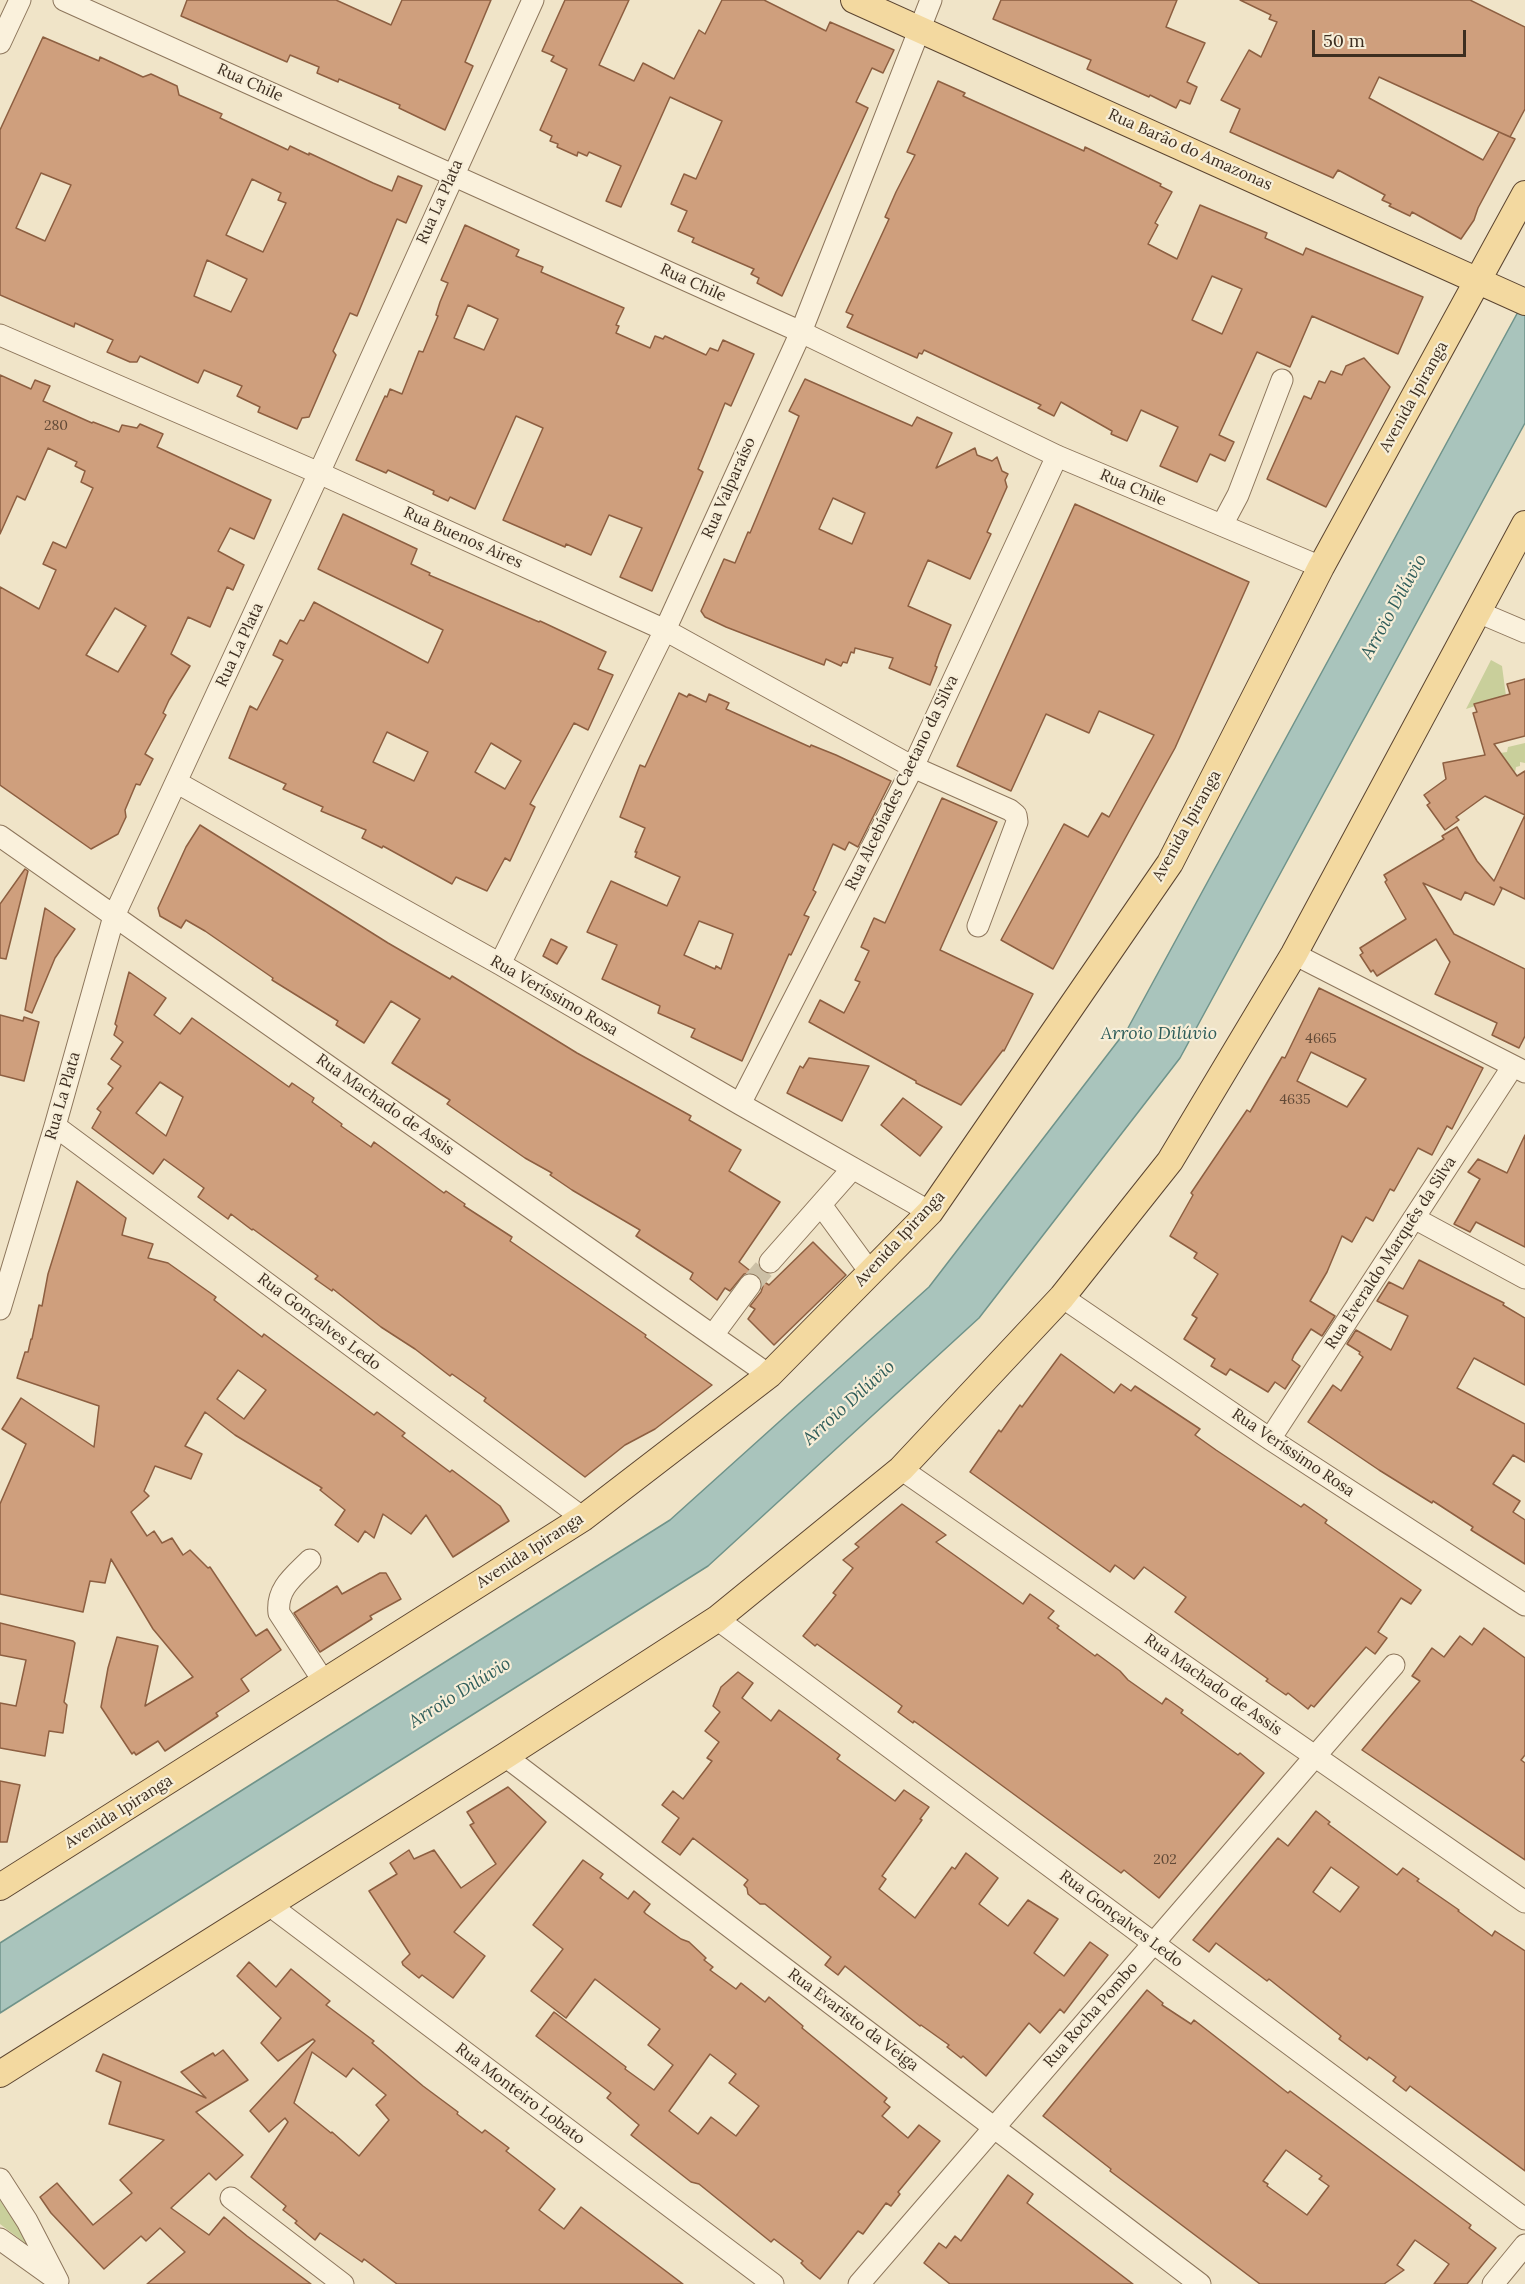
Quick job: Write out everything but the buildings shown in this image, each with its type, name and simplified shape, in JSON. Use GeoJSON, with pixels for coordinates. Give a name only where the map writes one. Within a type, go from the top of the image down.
{"type":"FeatureCollection","features":[{"type":"Feature","properties":{"kind":"main road","name":"Rua Barão do Amazonas"},"geometry":{"type":"LineString","coordinates":[[854,0],[1517,298]]}},
{"type":"Feature","properties":{"kind":"main road","name":"Avenida Ipiranga"},"geometry":{"type":"LineString","coordinates":[[0,1887],[583,1518],[769,1375],[930,1212],[1170,863],[1321,567],[1525,194]]}},
{"type":"Feature","properties":{"kind":"main road"},"geometry":{"type":"LineString","coordinates":[[0,2074],[505,1756],[717,1619],[901,1469],[1062,1298],[1170,1161],[1294,954],[1525,524]]}},
{"type":"Feature","properties":{"kind":"street"},"geometry":{"type":"LineString","coordinates":[[0,43],[20,0]]}},
{"type":"Feature","properties":{"kind":"street","name":"Rua Chile"},"geometry":{"type":"LineString","coordinates":[[64,0],[801,332],[1057,456],[1321,567]]}},
{"type":"Feature","properties":{"kind":"street","name":"Rua La Plata"},"geometry":{"type":"LineString","coordinates":[[0,1309],[55,1126],[114,916],[319,473],[533,0]]}},
{"type":"Feature","properties":{"kind":"street","name":"Rua Valparaíso"},"geometry":{"type":"LineString","coordinates":[[500,964],[665,630],[801,332],[932,0]]}},
{"type":"Feature","properties":{"kind":"street","name":"Rua Buenos Aires"},"geometry":{"type":"LineString","coordinates":[[0,335],[319,473],[665,630],[913,767],[1017,815],[1017,822],[978,926]]}},
{"type":"Feature","properties":{"kind":"street"},"geometry":{"type":"LineString","coordinates":[[1222,525],[1238,495],[1282,380]]}},
{"type":"Feature","properties":{"kind":"street","name":"Rua Alcebíades Caetano da Silva"},"geometry":{"type":"LineString","coordinates":[[740,1104],[913,767],[1057,456]]}},
{"type":"Feature","properties":{"kind":"street"},"geometry":{"type":"LineString","coordinates":[[1478,612],[1525,632]]}},
{"type":"Feature","properties":{"kind":"street","name":"Rua Veríssimo Rosa"},"geometry":{"type":"LineString","coordinates":[[176,782],[500,964],[930,1212]]}},
{"type":"Feature","properties":{"kind":"street","name":"Rua Machado de Assis"},"geometry":{"type":"LineString","coordinates":[[0,836],[769,1375]]}},
{"type":"Feature","properties":{"kind":"street"},"geometry":{"type":"LineString","coordinates":[[1294,954],[1519,1069]]}},
{"type":"Feature","properties":{"kind":"street","name":"Rua Everaldo Marquês da Silva"},"geometry":{"type":"LineString","coordinates":[[1270,1439],[1414,1218],[1519,1069]]}},
{"type":"Feature","properties":{"kind":"street","name":"Rua Gonçalves Ledo"},"geometry":{"type":"LineString","coordinates":[[55,1126],[583,1518]]}},
{"type":"Feature","properties":{"kind":"street"},"geometry":{"type":"LineString","coordinates":[[770,1263],[853,1168]]}},
{"type":"Feature","properties":{"kind":"street"},"geometry":{"type":"LineString","coordinates":[[821,1205],[870,1272]]}},
{"type":"Feature","properties":{"kind":"street"},"geometry":{"type":"LineString","coordinates":[[1414,1218],[1525,1278]]}},
{"type":"Feature","properties":{"kind":"street"},"geometry":{"type":"LineString","coordinates":[[713,1335],[750,1285]]}},
{"type":"Feature","properties":{"kind":"street","name":"Rua Veríssimo Rosa"},"geometry":{"type":"LineString","coordinates":[[1062,1298],[1270,1439],[1525,1605]]}},
{"type":"Feature","properties":{"kind":"street","name":"Rua Machado de Assis"},"geometry":{"type":"LineString","coordinates":[[901,1469],[1525,1902]]}},
{"type":"Feature","properties":{"kind":"street"},"geometry":{"type":"LineString","coordinates":[[310,1560],[283,1587],[278,1602],[279,1613],[324,1682]]}},
{"type":"Feature","properties":{"kind":"street","name":"Rua Gonçalves Ledo"},"geometry":{"type":"LineString","coordinates":[[717,1619],[1525,2219]]}},
{"type":"Feature","properties":{"kind":"street","name":"Rua Rocha Pombo"},"geometry":{"type":"LineString","coordinates":[[859,2284],[1394,1665]]}},
{"type":"Feature","properties":{"kind":"street","name":"Rua Evaristo da Veiga"},"geometry":{"type":"LineString","coordinates":[[505,1756],[1200,2284]]}},
{"type":"Feature","properties":{"kind":"street","name":"Rua Monteiro Lobato"},"geometry":{"type":"LineString","coordinates":[[268,1904],[773,2284]]}},
{"type":"Feature","properties":{"kind":"street"},"geometry":{"type":"LineString","coordinates":[[0,2179],[27,2221],[60,2282]]}},
{"type":"Feature","properties":{"kind":"street"},"geometry":{"type":"LineString","coordinates":[[231,2198],[343,2284]]}},
{"type":"Feature","properties":{"kind":"street"},"geometry":{"type":"LineString","coordinates":[[0,2239],[60,2282]]}},
{"type":"Feature","properties":{"kind":"street"},"geometry":{"type":"LineString","coordinates":[[1493,2284],[1525,2245]]}},
{"type":"Feature","properties":{"kind":"green space"},"geometry":{"type":"Polygon","coordinates":[[[1491,660],[1502,666],[1506,696],[1466,709],[1491,660]]]}},
{"type":"Feature","properties":{"kind":"green space"},"geometry":{"type":"Polygon","coordinates":[[[1525,743],[1525,763],[1520,762],[1515,773],[1500,753],[1507,752],[1508,747],[1525,743]]]}},
{"type":"Feature","properties":{"kind":"green space"},"geometry":{"type":"Polygon","coordinates":[[[0,2200],[34,2250],[0,2224],[0,2200]]]}},
{"type":"Feature","properties":{"kind":"water","name":"Arroio Dilúvio"},"geometry":{"type":"Polygon","coordinates":[[[1525,299],[1525,423],[1180,1058],[979,1318],[708,1566],[0,2013],[0,1943],[670,1520],[929,1287],[1128,1028],[1525,299]]]}},
{"type":"Feature","properties":{"kind":"tunnel"},"geometry":{"type":"LineString","coordinates":[[750,1285],[770,1262]]}}]}
